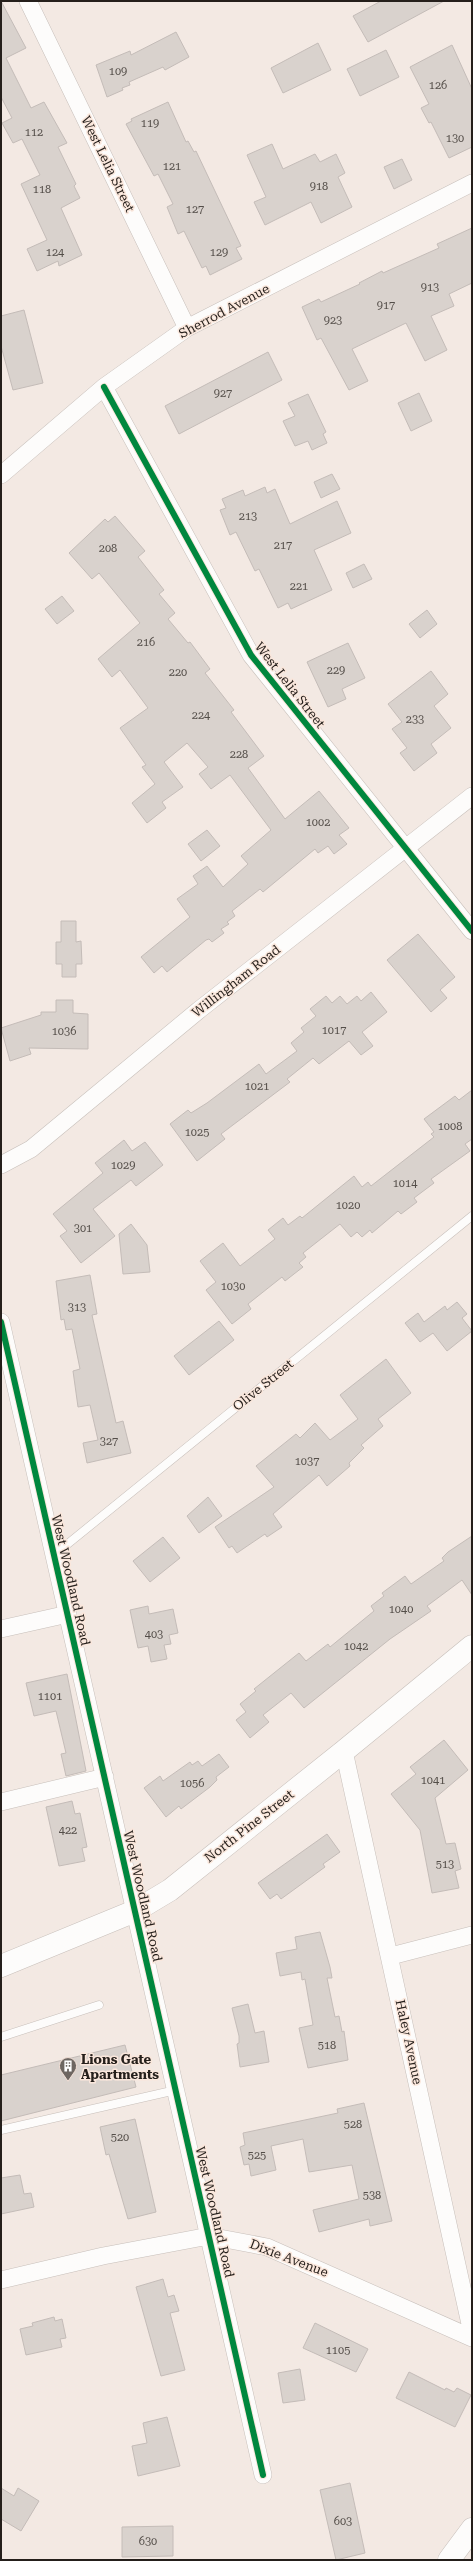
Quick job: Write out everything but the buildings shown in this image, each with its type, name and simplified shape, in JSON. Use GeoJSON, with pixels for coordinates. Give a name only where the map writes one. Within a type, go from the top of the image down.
{"type":"FeatureCollection","features":[{"type":"Feature","properties":{"kind":"main road","name":"North Pine Street"},"geometry":{"type":"LineString","coordinates":[[1,1966],[135,1911],[170,1890],[344,1751],[472,1646]]}},
{"type":"Feature","properties":{"kind":"main road"},"geometry":{"type":"LineString","coordinates":[[449,2560],[472,2528]]}},
{"type":"Feature","properties":{"kind":"street","name":"West Lelia Street"},"geometry":{"type":"LineString","coordinates":[[28,1],[187,328]]}},
{"type":"Feature","properties":{"kind":"street","name":"Sherrod Avenue"},"geometry":{"type":"LineString","coordinates":[[1,475],[104,387],[187,328],[472,183]]}},
{"type":"Feature","properties":{"kind":"street","name":"West Lelia Street"},"geometry":{"type":"LineString","coordinates":[[104,387],[251,655],[472,931]]}},
{"type":"Feature","properties":{"kind":"street","name":"Willingham Road"},"geometry":{"type":"LineString","coordinates":[[1,1165],[31,1149],[199,1010],[406,850],[472,796]]}},
{"type":"Feature","properties":{"kind":"street","name":"West Woodland Road"},"geometry":{"type":"LineString","coordinates":[[1,1322],[264,2475]]}},
{"type":"Feature","properties":{"kind":"street"},"geometry":{"type":"LineString","coordinates":[[1,1629],[68,1614]]}},
{"type":"Feature","properties":{"kind":"street","name":"Haley Avenue"},"geometry":{"type":"LineString","coordinates":[[344,1751],[391,1956],[472,2333]]}},
{"type":"Feature","properties":{"kind":"street"},"geometry":{"type":"LineString","coordinates":[[1,1802],[105,1777]]}},
{"type":"Feature","properties":{"kind":"street"},"geometry":{"type":"LineString","coordinates":[[391,1956],[472,1936]]}},
{"type":"Feature","properties":{"kind":"street","name":"Dixie Avenue"},"geometry":{"type":"LineString","coordinates":[[1,2280],[103,2256],[209,2236],[267,2248],[472,2338]]}},
{"type":"Feature","properties":{"kind":"lane","name":"Olive Street"},"geometry":{"type":"LineString","coordinates":[[54,1555],[472,1216]]}},
{"type":"Feature","properties":{"kind":"lane"},"geometry":{"type":"LineString","coordinates":[[1,2037],[99,2005]]}},
{"type":"Feature","properties":{"kind":"lane"},"geometry":{"type":"LineString","coordinates":[[1,2130],[176,2090]]}},
{"type":"Feature","properties":{"kind":"cycle path"},"geometry":{"type":"LineString","coordinates":[[104,387],[251,655],[472,931]]}},
{"type":"Feature","properties":{"kind":"cycle path"},"geometry":{"type":"LineString","coordinates":[[1,1322],[263,2475]]}},
{"type":"Feature","properties":{"kind":"place","name":"Lions Gate Apartments"},"geometry":{"type":"Point","coordinates":[68,2081]}}]}
